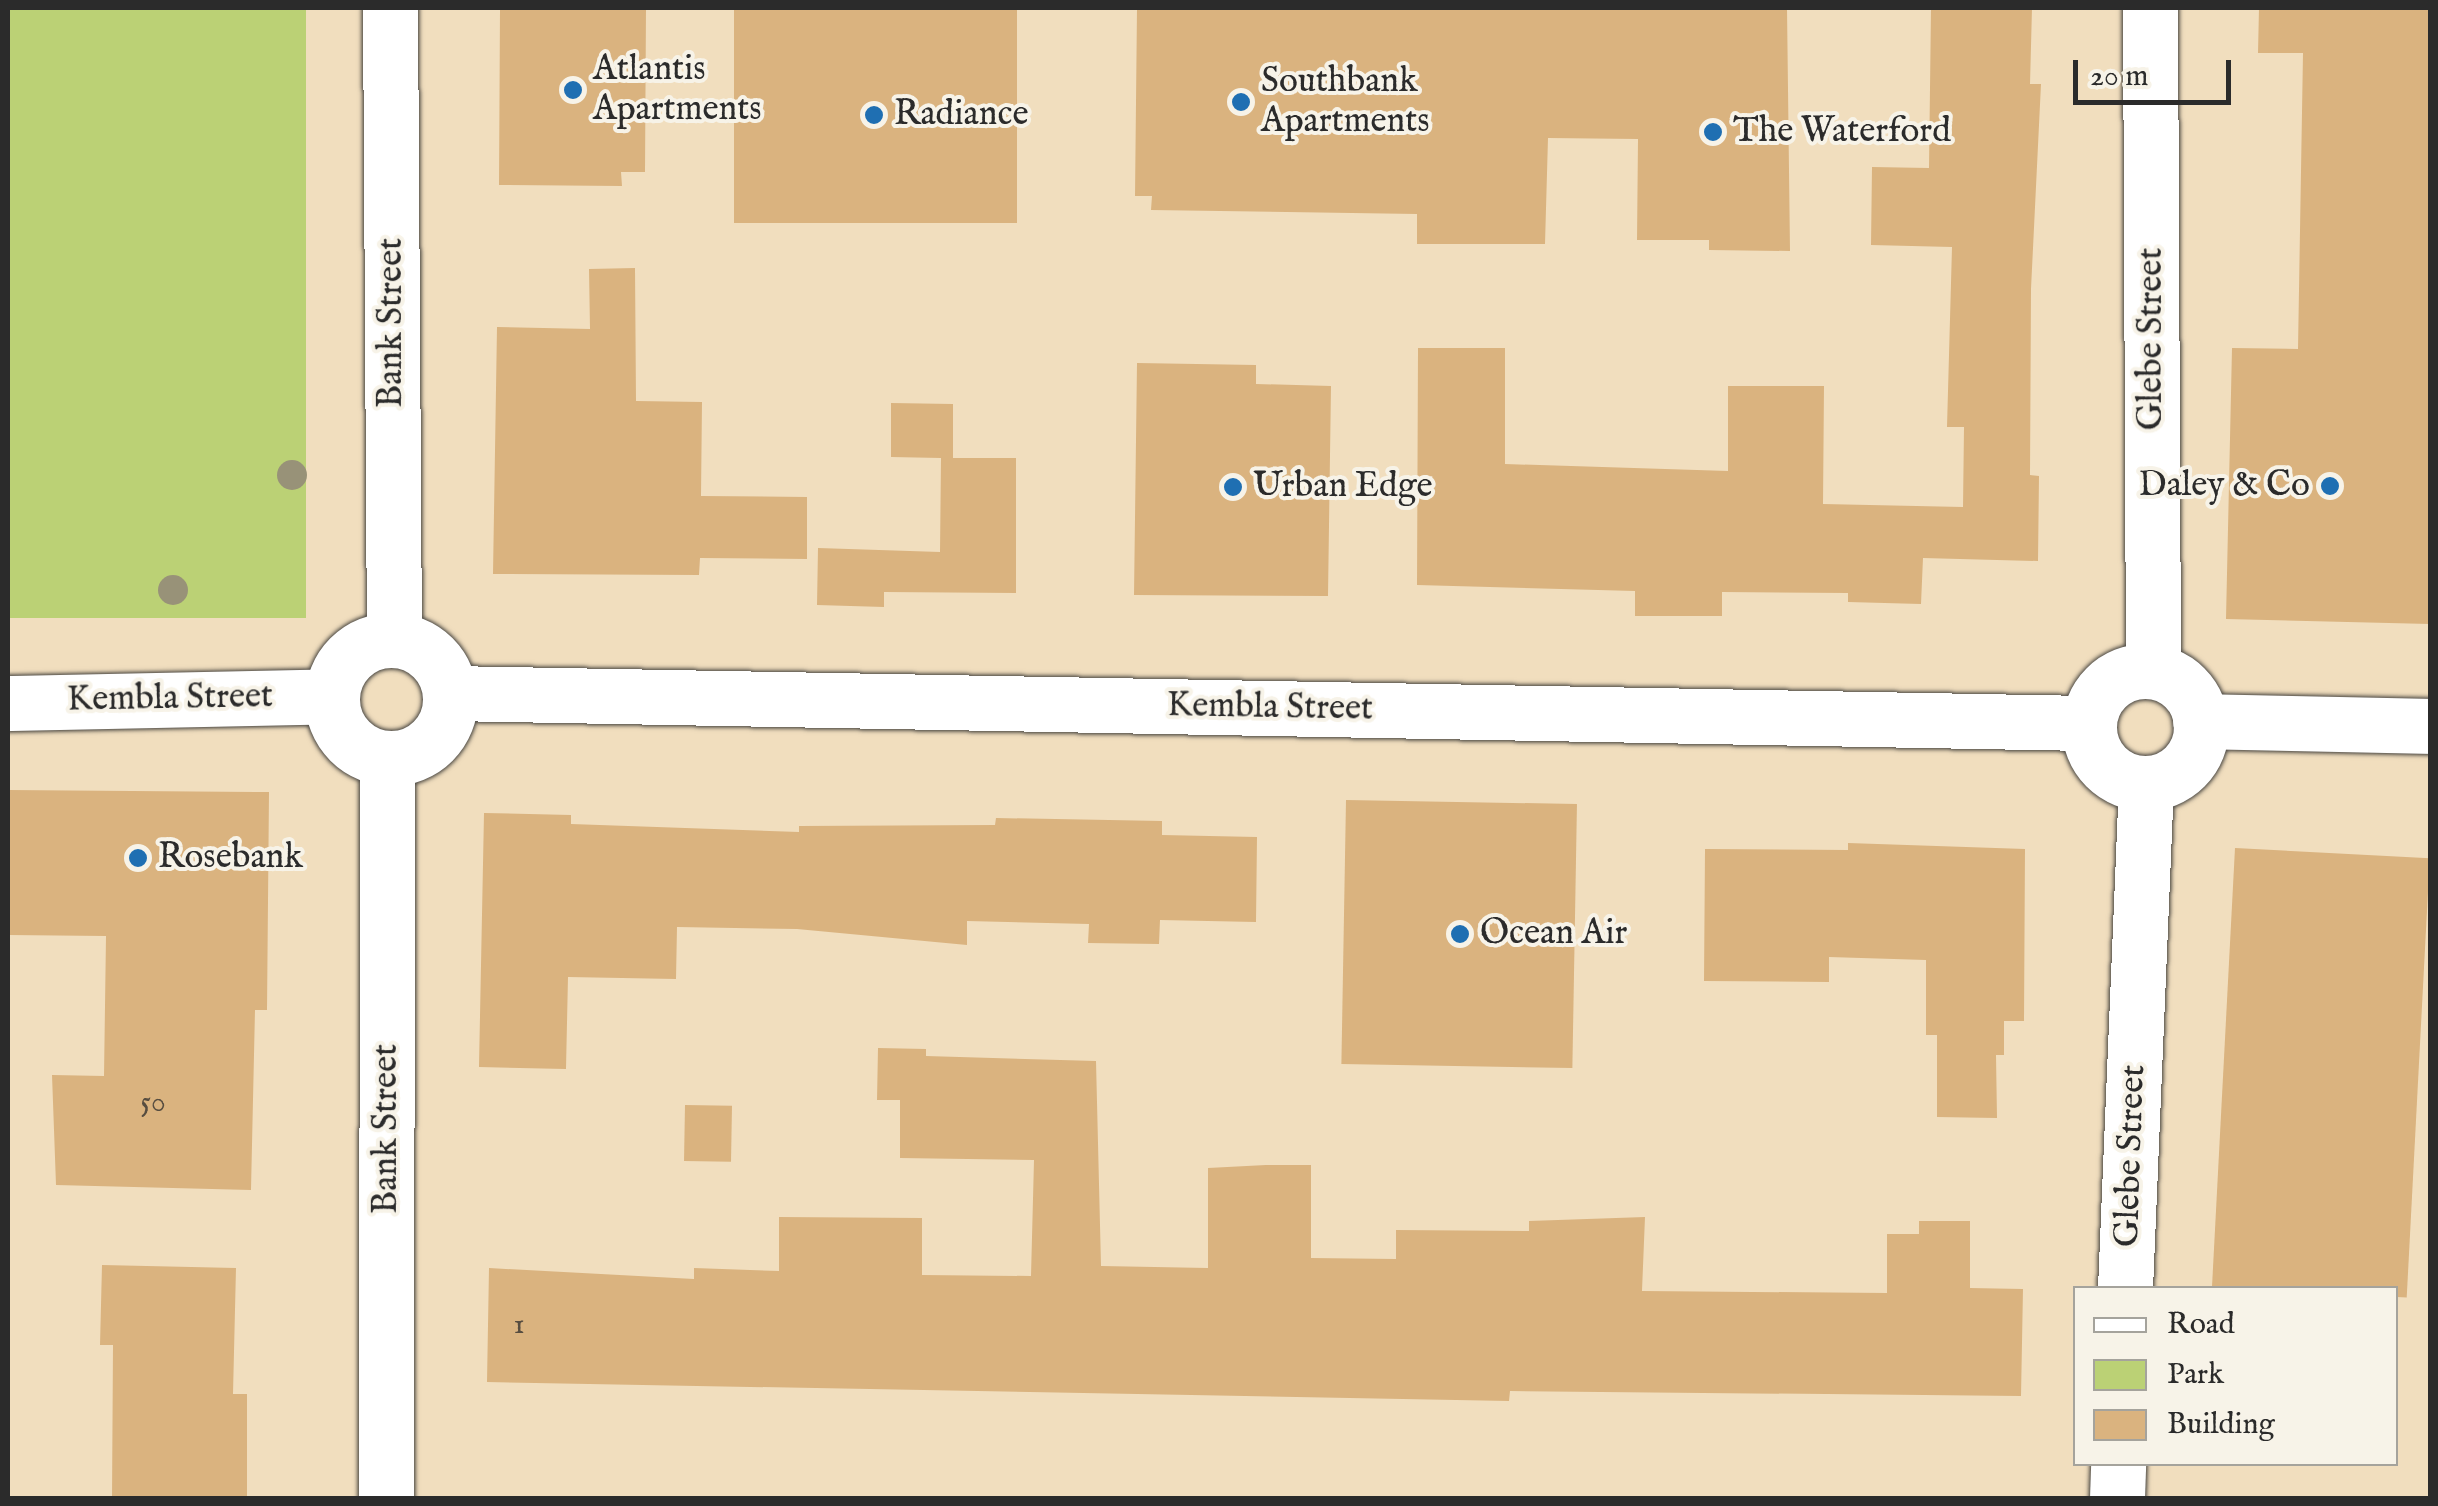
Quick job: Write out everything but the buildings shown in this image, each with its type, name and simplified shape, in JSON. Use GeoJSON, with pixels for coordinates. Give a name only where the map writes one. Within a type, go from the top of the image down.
{"type":"FeatureCollection","features":[{"type":"Feature","properties":{"kind":"street","name":"Bank Street"},"geometry":{"type":"LineString","coordinates":[[390,8],[394,640]]}},
{"type":"Feature","properties":{"kind":"street","name":"Glebe Street"},"geometry":{"type":"LineString","coordinates":[[2150,8],[2153,671]]}},
{"type":"Feature","properties":{"kind":"street"},"geometry":{"type":"LineString","coordinates":[[394,640],[438,663],[450,694],[444,727],[433,740],[421,751],[387,759],[353,746],[341,731],[332,696],[335,678],[358,649],[394,640]]}},
{"type":"Feature","properties":{"kind":"street"},"geometry":{"type":"LineString","coordinates":[[2153,671],[2185,688],[2200,721],[2192,756],[2180,771],[2146,783],[2111,772],[2098,758],[2089,722],[2094,705],[2118,678],[2153,671]]}},
{"type":"Feature","properties":{"kind":"street","name":"Kembla Street"},"geometry":{"type":"LineString","coordinates":[[450,694],[2089,722]]}},
{"type":"Feature","properties":{"kind":"street","name":"Kembla Street"},"geometry":{"type":"LineString","coordinates":[[8,703],[332,696]]}},
{"type":"Feature","properties":{"kind":"street"},"geometry":{"type":"LineString","coordinates":[[2200,721],[2430,726]]}},
{"type":"Feature","properties":{"kind":"street","name":"Bank Street"},"geometry":{"type":"LineString","coordinates":[[386,1498],[387,759]]}},
{"type":"Feature","properties":{"kind":"street","name":"Glebe Street"},"geometry":{"type":"LineString","coordinates":[[2126,1286],[2146,783]]}},
{"type":"Feature","properties":{"kind":"street"},"geometry":{"type":"LineString","coordinates":[[2117,1498],[2118,1466]]}},
{"type":"Feature","properties":{"kind":"green space"},"geometry":{"type":"Polygon","coordinates":[[[8,8],[306,8],[306,618],[8,618],[8,8]]]}},
{"type":"Feature","properties":{"kind":"place","name":"Atlantis Apartments"},"geometry":{"type":"Point","coordinates":[573,90]}},
{"type":"Feature","properties":{"kind":"place","name":"Southbank Apartments"},"geometry":{"type":"Point","coordinates":[1241,102]}},
{"type":"Feature","properties":{"kind":"place","name":"Radiance"},"geometry":{"type":"Point","coordinates":[874,115]}},
{"type":"Feature","properties":{"kind":"place","name":"The Waterford"},"geometry":{"type":"Point","coordinates":[1713,132]}},
{"type":"Feature","properties":{"kind":"place","name":"Daley & Co"},"geometry":{"type":"Point","coordinates":[2330,486]}},
{"type":"Feature","properties":{"kind":"place","name":"Urban Edge"},"geometry":{"type":"Point","coordinates":[1233,487]}},
{"type":"Feature","properties":{"kind":"place","name":"Rosebank"},"geometry":{"type":"Point","coordinates":[138,858]}},
{"type":"Feature","properties":{"kind":"place","name":"Ocean Air"},"geometry":{"type":"Point","coordinates":[1460,934]}}]}
